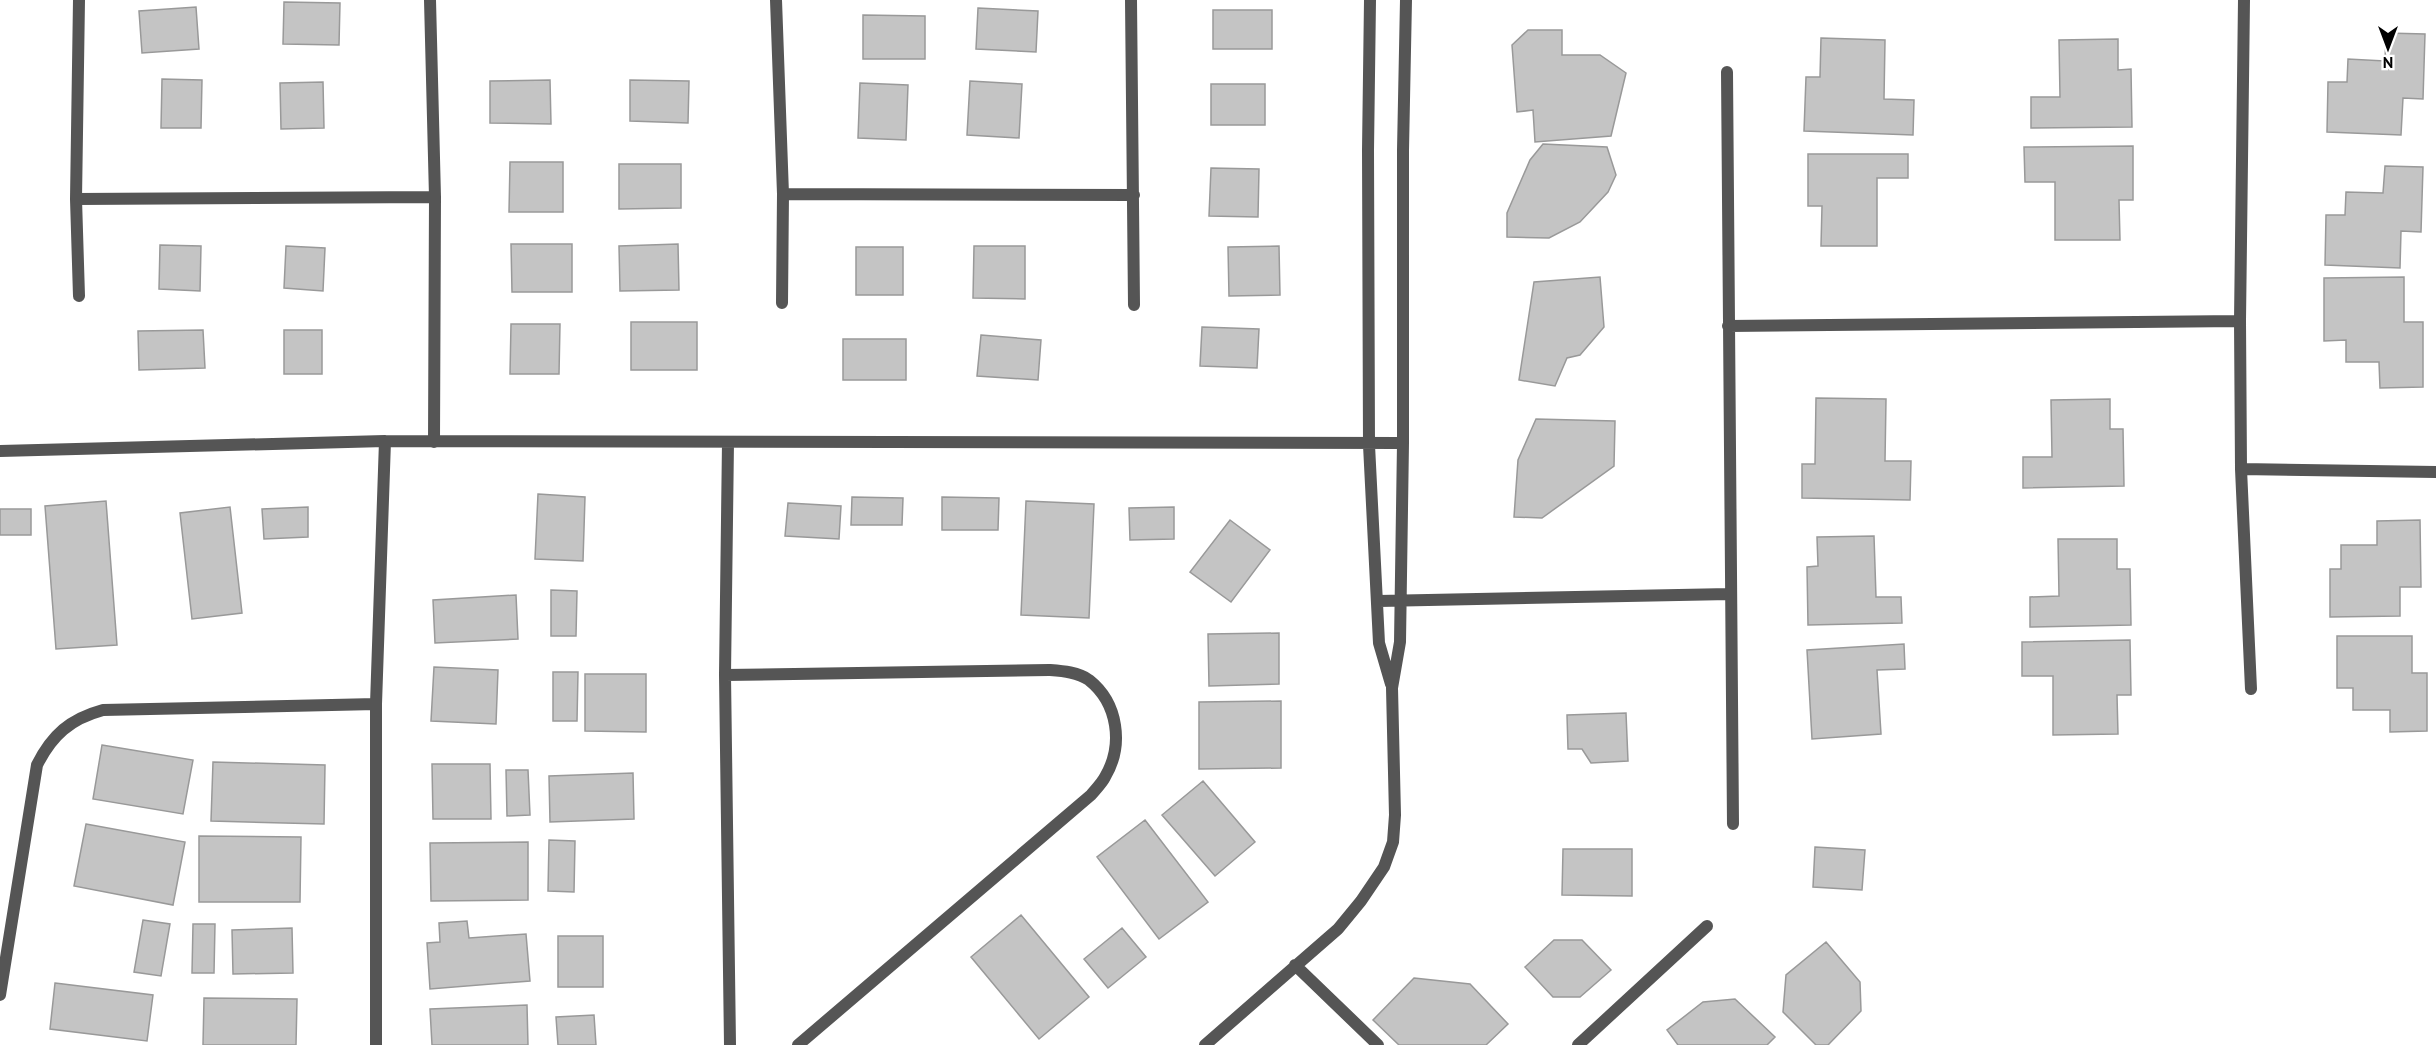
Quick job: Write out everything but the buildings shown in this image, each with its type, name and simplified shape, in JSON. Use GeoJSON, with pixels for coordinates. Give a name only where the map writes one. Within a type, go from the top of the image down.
{"type":"FeatureCollection","features":[{"type":"Feature","properties":{"kind":"street"},"geometry":{"type":"LineString","coordinates":[[79,0],[76,199],[79,296]]}},
{"type":"Feature","properties":{"kind":"street"},"geometry":{"type":"LineString","coordinates":[[430,0],[435,197],[434,442]]}},
{"type":"Feature","properties":{"kind":"street"},"geometry":{"type":"LineString","coordinates":[[776,0],[783,194],[782,303]]}},
{"type":"Feature","properties":{"kind":"street"},"geometry":{"type":"LineString","coordinates":[[1131,0],[1134,305]]}},
{"type":"Feature","properties":{"kind":"street"},"geometry":{"type":"LineString","coordinates":[[1370,0],[1369,445],[1379,643],[1392,688]]}},
{"type":"Feature","properties":{"kind":"street"},"geometry":{"type":"LineString","coordinates":[[1205,1045],[1338,929],[1384,867],[1393,842],[1395,815],[1392,688],[1400,642],[1406,0]]}},
{"type":"Feature","properties":{"kind":"street"},"geometry":{"type":"LineString","coordinates":[[2244,0],[2240,321],[2241,469],[2251,689]]}},
{"type":"Feature","properties":{"kind":"street"},"geometry":{"type":"LineString","coordinates":[[1727,72],[1733,824]]}},
{"type":"Feature","properties":{"kind":"street"},"geometry":{"type":"LineString","coordinates":[[783,194],[1134,195]]}},
{"type":"Feature","properties":{"kind":"street"},"geometry":{"type":"LineString","coordinates":[[76,199],[435,197]]}},
{"type":"Feature","properties":{"kind":"street"},"geometry":{"type":"LineString","coordinates":[[1728,326],[2240,321]]}},
{"type":"Feature","properties":{"kind":"street"},"geometry":{"type":"LineString","coordinates":[[0,451],[385,441],[1369,445],[1403,443]]}},
{"type":"Feature","properties":{"kind":"street"},"geometry":{"type":"LineString","coordinates":[[376,1045],[376,704],[385,441]]}},
{"type":"Feature","properties":{"kind":"street"},"geometry":{"type":"LineString","coordinates":[[728,442],[725,675],[730,1045]]}},
{"type":"Feature","properties":{"kind":"street"},"geometry":{"type":"LineString","coordinates":[[2241,469],[2436,472]]}},
{"type":"Feature","properties":{"kind":"street"},"geometry":{"type":"LineString","coordinates":[[1378,602],[1730,594]]}},
{"type":"Feature","properties":{"kind":"street"},"geometry":{"type":"LineString","coordinates":[[725,675],[1049,670],[1068,672],[1088,680],[1112,709],[1116,725],[1113,752],[1106,776],[1091,795],[798,1045]]}},
{"type":"Feature","properties":{"kind":"street"},"geometry":{"type":"LineString","coordinates":[[0,995],[37,765],[56,734],[69,723],[103,710],[376,704]]}},
{"type":"Feature","properties":{"kind":"street"},"geometry":{"type":"LineString","coordinates":[[1578,1045],[1707,926]]}},
{"type":"Feature","properties":{"kind":"street"},"geometry":{"type":"LineString","coordinates":[[1295,965],[1378,1045]]}}]}
